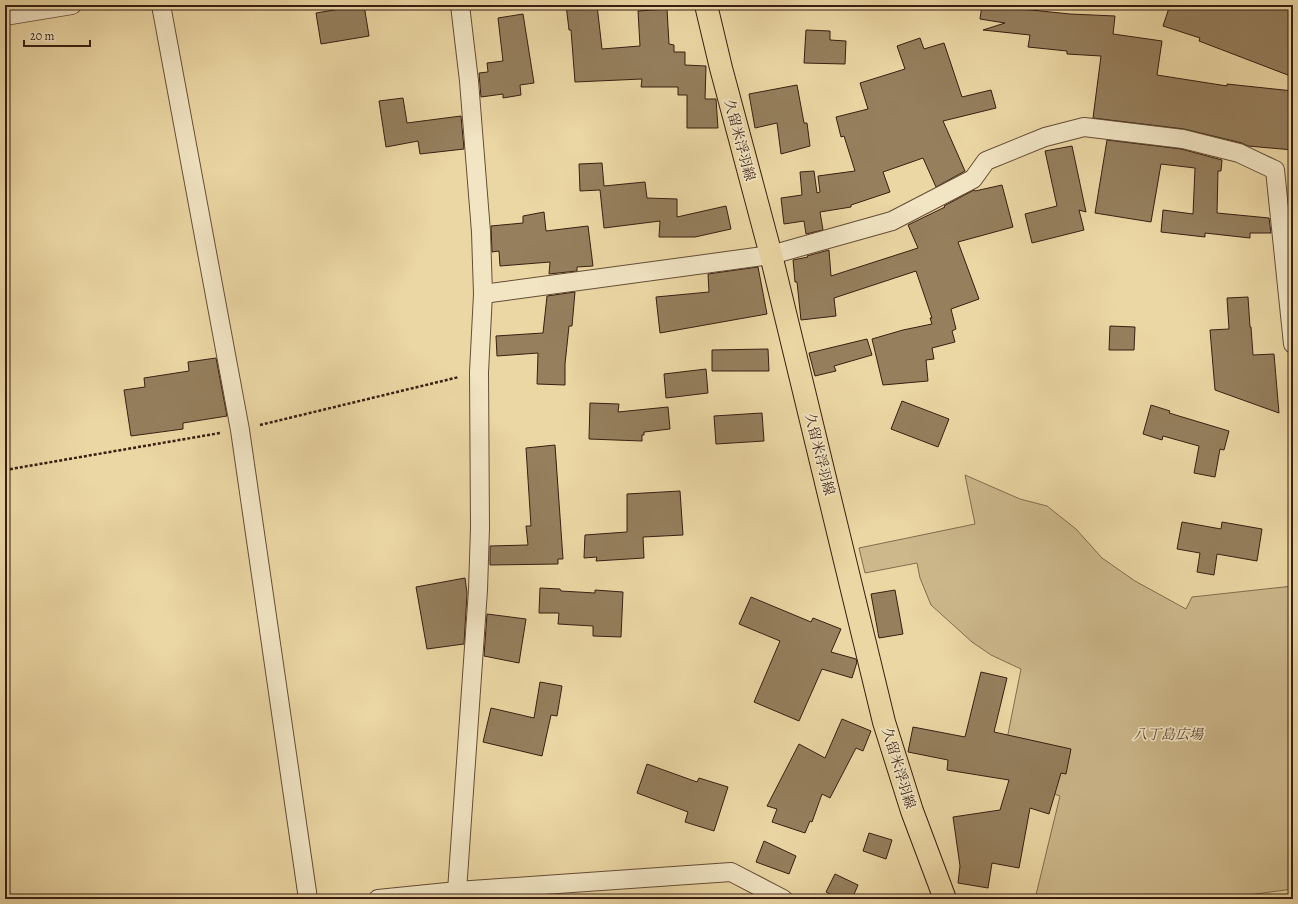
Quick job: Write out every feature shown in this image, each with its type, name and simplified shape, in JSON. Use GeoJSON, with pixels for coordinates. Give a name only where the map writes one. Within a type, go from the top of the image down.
{"type":"FeatureCollection","features":[{"type":"Feature","properties":{"kind":"main road","name":"久留米浮羽線"},"geometry":{"type":"LineString","coordinates":[[706,5],[721,68],[771,255],[884,722],[912,810],[945,899]]}},
{"type":"Feature","properties":{"kind":"street"},"geometry":{"type":"LineString","coordinates":[[5,16],[72,5]]}},
{"type":"Feature","properties":{"kind":"street"},"geometry":{"type":"LineString","coordinates":[[161,5],[240,430],[308,899]]}},
{"type":"Feature","properties":{"kind":"street"},"geometry":{"type":"LineString","coordinates":[[457,891],[478,590],[480,528],[479,372],[483,294],[481,232],[472,113],[460,5]]}},
{"type":"Feature","properties":{"kind":"street"},"geometry":{"type":"LineString","coordinates":[[483,294],[771,255],[892,221],[973,179],[986,161],[1045,137],[1084,127],[1184,139],[1239,153],[1276,170],[1286,211],[1293,344]]}},
{"type":"Feature","properties":{"kind":"street"},"geometry":{"type":"LineString","coordinates":[[378,899],[457,891],[730,872],[783,899]]}},
{"type":"Feature","properties":{"kind":"green space","name":"八丁島広場"},"geometry":{"type":"Polygon","coordinates":[[[965,475],[1020,499],[1047,506],[1076,529],[1102,558],[1135,581],[1186,609],[1192,597],[1293,586],[1293,889],[1218,899],[1035,899],[1060,796],[1000,774],[1021,669],[991,655],[972,642],[931,605],[920,578],[917,563],[865,573],[859,548],[975,524],[965,475]]]}},
{"type":"Feature","properties":{"kind":"building"},"geometry":{"type":"Polygon","coordinates":[[[364,5],[369,36],[321,44],[316,13],[364,5]]]}},
{"type":"Feature","properties":{"kind":"building"},"geometry":{"type":"Polygon","coordinates":[[[566,5],[597,5],[602,49],[640,46],[638,11],[667,9],[669,44],[674,45],[674,52],[685,52],[685,65],[706,66],[705,99],[716,99],[718,128],[687,128],[687,95],[678,95],[678,87],[641,87],[642,79],[575,82],[571,30],[569,30],[566,5]]]}},
{"type":"Feature","properties":{"kind":"building"},"geometry":{"type":"Polygon","coordinates":[[[982,5],[1070,14],[1115,16],[1113,34],[1162,41],[1157,75],[1227,86],[1227,84],[1293,91],[1293,150],[1248,146],[1242,143],[1184,129],[1093,118],[1101,56],[1067,54],[1067,51],[1028,47],[1030,35],[983,30],[1005,23],[980,19],[982,5]]]}},
{"type":"Feature","properties":{"kind":"building"},"geometry":{"type":"Polygon","coordinates":[[[1170,5],[1282,5],[1293,9],[1293,77],[1199,41],[1200,38],[1163,26],[1170,5]]]}},
{"type":"Feature","properties":{"kind":"building"},"geometry":{"type":"Polygon","coordinates":[[[523,14],[534,83],[520,85],[521,95],[503,98],[503,94],[481,97],[479,73],[488,72],[487,63],[503,61],[498,18],[523,14]]]}},
{"type":"Feature","properties":{"kind":"building"},"geometry":{"type":"Polygon","coordinates":[[[806,30],[830,31],[830,40],[846,41],[845,64],[804,63],[806,30]]]}},
{"type":"Feature","properties":{"kind":"building"},"geometry":{"type":"Polygon","coordinates":[[[920,38],[924,49],[944,43],[962,97],[991,90],[996,108],[943,121],[965,171],[936,187],[923,158],[883,172],[890,192],[851,205],[851,207],[820,212],[823,230],[806,234],[804,221],[784,224],[781,198],[802,195],[800,172],[814,171],[817,193],[820,192],[818,176],[855,171],[844,136],[841,137],[836,117],[868,109],[860,83],[905,69],[897,46],[920,38]]]}},
{"type":"Feature","properties":{"kind":"building"},"geometry":{"type":"Polygon","coordinates":[[[797,85],[804,123],[807,123],[810,146],[781,154],[777,123],[755,128],[749,94],[797,85]]]}},
{"type":"Feature","properties":{"kind":"building"},"geometry":{"type":"Polygon","coordinates":[[[403,98],[407,123],[461,116],[464,149],[420,154],[418,141],[386,147],[379,101],[403,98]]]}},
{"type":"Feature","properties":{"kind":"building"},"geometry":{"type":"Polygon","coordinates":[[[1107,140],[1181,149],[1222,160],[1221,171],[1218,171],[1217,213],[1269,218],[1271,233],[1250,233],[1250,238],[1205,233],[1205,237],[1161,232],[1163,210],[1193,214],[1195,168],[1161,164],[1151,222],[1095,213],[1107,140]]]}},
{"type":"Feature","properties":{"kind":"building"},"geometry":{"type":"Polygon","coordinates":[[[1072,146],[1086,212],[1079,210],[1084,230],[1032,243],[1025,214],[1057,206],[1045,151],[1072,146]]]}},
{"type":"Feature","properties":{"kind":"building"},"geometry":{"type":"Polygon","coordinates":[[[602,163],[604,186],[645,182],[647,198],[677,199],[677,217],[726,206],[731,229],[695,237],[659,237],[660,221],[604,228],[600,190],[580,191],[579,164],[602,163]]]}},
{"type":"Feature","properties":{"kind":"building"},"geometry":{"type":"Polygon","coordinates":[[[1002,185],[1013,227],[958,242],[979,299],[951,309],[956,329],[952,331],[955,342],[932,348],[934,359],[926,360],[928,381],[883,385],[872,339],[903,330],[932,324],[930,318],[932,318],[916,271],[834,298],[836,316],[801,320],[793,260],[829,250],[831,276],[918,248],[908,225],[945,207],[944,206],[974,190],[1002,185]]]}},
{"type":"Feature","properties":{"kind":"building"},"geometry":{"type":"Polygon","coordinates":[[[544,212],[546,231],[588,226],[593,266],[577,267],[577,271],[549,274],[550,262],[500,266],[499,251],[492,252],[491,226],[523,223],[523,216],[544,212]]]}},
{"type":"Feature","properties":{"kind":"building"},"geometry":{"type":"Polygon","coordinates":[[[758,267],[767,314],[660,333],[656,297],[709,292],[708,274],[758,267]]]}},
{"type":"Feature","properties":{"kind":"building"},"geometry":{"type":"Polygon","coordinates":[[[575,292],[572,326],[569,326],[565,364],[565,385],[537,384],[538,353],[497,356],[496,336],[543,333],[547,296],[575,292]]]}},
{"type":"Feature","properties":{"kind":"building"},"geometry":{"type":"Polygon","coordinates":[[[1248,297],[1253,355],[1274,354],[1279,413],[1215,390],[1210,330],[1229,329],[1227,298],[1248,297]]]}},
{"type":"Feature","properties":{"kind":"building"},"geometry":{"type":"Polygon","coordinates":[[[1110,326],[1135,327],[1134,350],[1109,350],[1110,326]]]}},
{"type":"Feature","properties":{"kind":"building"},"geometry":{"type":"Polygon","coordinates":[[[867,339],[872,355],[834,366],[836,371],[815,376],[809,353],[867,339]]]}},
{"type":"Feature","properties":{"kind":"building"},"geometry":{"type":"Polygon","coordinates":[[[768,349],[769,371],[712,371],[712,350],[768,349]]]}},
{"type":"Feature","properties":{"kind":"building"},"geometry":{"type":"Polygon","coordinates":[[[216,358],[227,416],[183,423],[183,429],[131,436],[124,390],[145,387],[144,378],[189,371],[188,362],[216,358]]]}},
{"type":"Feature","properties":{"kind":"building"},"geometry":{"type":"Polygon","coordinates":[[[706,369],[708,393],[666,398],[664,374],[706,369]]]}},
{"type":"Feature","properties":{"kind":"building"},"geometry":{"type":"Polygon","coordinates":[[[902,401],[949,419],[938,447],[891,429],[902,401]]]}},
{"type":"Feature","properties":{"kind":"building"},"geometry":{"type":"Polygon","coordinates":[[[590,403],[619,404],[618,412],[668,407],[670,429],[644,432],[644,435],[642,435],[642,441],[589,439],[590,403]]]}},
{"type":"Feature","properties":{"kind":"building"},"geometry":{"type":"Polygon","coordinates":[[[1151,405],[1170,411],[1169,413],[1229,431],[1224,450],[1220,449],[1215,477],[1194,473],[1199,446],[1163,436],[1162,440],[1143,434],[1151,405]]]}},
{"type":"Feature","properties":{"kind":"building"},"geometry":{"type":"Polygon","coordinates":[[[762,413],[764,441],[716,444],[714,416],[762,413]]]}},
{"type":"Feature","properties":{"kind":"building"},"geometry":{"type":"Polygon","coordinates":[[[555,445],[563,559],[558,559],[558,564],[490,565],[490,546],[528,545],[526,526],[531,526],[526,448],[555,445]]]}},
{"type":"Feature","properties":{"kind":"building"},"geometry":{"type":"Polygon","coordinates":[[[680,491],[683,535],[643,537],[644,558],[596,561],[597,557],[584,558],[585,535],[627,532],[627,494],[680,491]]]}},
{"type":"Feature","properties":{"kind":"building"},"geometry":{"type":"Polygon","coordinates":[[[1182,522],[1221,529],[1222,522],[1262,529],[1257,561],[1217,554],[1214,575],[1197,572],[1200,553],[1177,549],[1182,522]]]}},
{"type":"Feature","properties":{"kind":"building"},"geometry":{"type":"Polygon","coordinates":[[[465,578],[467,593],[464,644],[427,649],[416,587],[465,578]]]}},
{"type":"Feature","properties":{"kind":"building"},"geometry":{"type":"Polygon","coordinates":[[[540,588],[595,593],[595,590],[623,592],[621,637],[593,636],[593,626],[558,624],[559,613],[539,613],[540,588]]]}},
{"type":"Feature","properties":{"kind":"building"},"geometry":{"type":"Polygon","coordinates":[[[895,590],[903,634],[879,638],[871,594],[895,590]]]}},
{"type":"Feature","properties":{"kind":"building"},"geometry":{"type":"Polygon","coordinates":[[[751,597],[811,622],[813,618],[841,629],[831,652],[856,659],[857,662],[852,678],[822,669],[799,721],[754,702],[780,641],[739,624],[751,597]]]}},
{"type":"Feature","properties":{"kind":"building"},"geometry":{"type":"Polygon","coordinates":[[[487,614],[526,619],[519,663],[484,656],[487,614]]]}},
{"type":"Feature","properties":{"kind":"building"},"geometry":{"type":"Polygon","coordinates":[[[981,672],[1007,678],[994,732],[1071,749],[1066,774],[1061,773],[1049,814],[1030,808],[1019,868],[992,863],[988,888],[958,883],[960,866],[953,817],[1000,810],[1009,780],[947,770],[948,760],[908,752],[913,727],[965,737],[981,672]]]}},
{"type":"Feature","properties":{"kind":"building"},"geometry":{"type":"Polygon","coordinates":[[[540,682],[562,686],[557,716],[551,715],[542,756],[483,742],[491,708],[534,718],[540,682]]]}},
{"type":"Feature","properties":{"kind":"building"},"geometry":{"type":"Polygon","coordinates":[[[842,719],[871,731],[863,751],[856,748],[830,798],[822,794],[812,822],[810,821],[805,833],[772,822],[777,809],[767,806],[799,744],[825,758],[842,719]]]}},
{"type":"Feature","properties":{"kind":"building"},"geometry":{"type":"Polygon","coordinates":[[[647,764],[697,782],[699,778],[728,787],[714,831],[685,822],[688,812],[637,793],[647,764]]]}},
{"type":"Feature","properties":{"kind":"building"},"geometry":{"type":"Polygon","coordinates":[[[869,833],[892,840],[886,859],[863,851],[869,833]]]}},
{"type":"Feature","properties":{"kind":"building"},"geometry":{"type":"Polygon","coordinates":[[[764,841],[796,856],[789,874],[756,862],[764,841]]]}},
{"type":"Feature","properties":{"kind":"building"},"geometry":{"type":"Polygon","coordinates":[[[835,874],[858,885],[852,899],[840,899],[826,892],[835,874]]]}}]}
